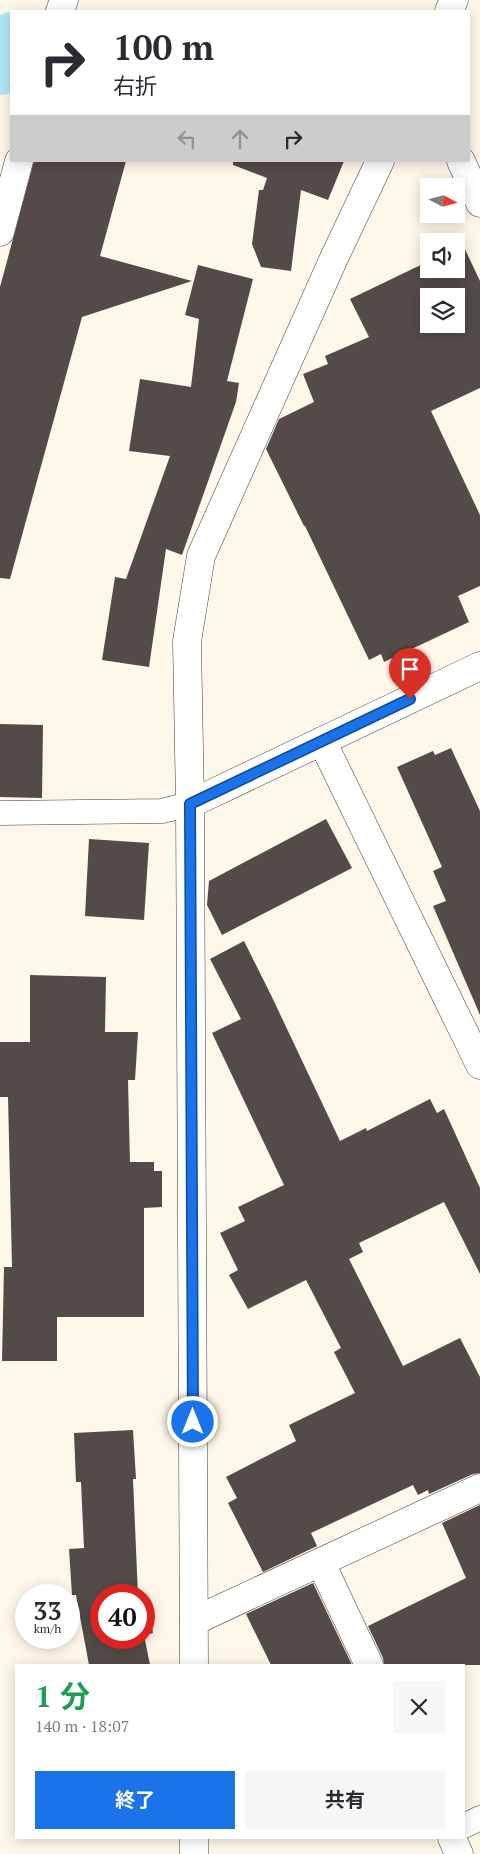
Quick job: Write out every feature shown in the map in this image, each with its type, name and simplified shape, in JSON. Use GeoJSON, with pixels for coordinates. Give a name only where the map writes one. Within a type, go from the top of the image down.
{"type":"FeatureCollection","features":[{"type":"Feature","properties":{"kind":"street"},"geometry":{"type":"LineString","coordinates":[[0,232],[19,162]]}},
{"type":"Feature","properties":{"kind":"street"},"geometry":{"type":"LineString","coordinates":[[194,1664],[188,642],[201,556],[330,267],[380,162]]}},
{"type":"Feature","properties":{"kind":"street"},"geometry":{"type":"LineString","coordinates":[[461,162],[480,203]]}},
{"type":"Feature","properties":{"kind":"street"},"geometry":{"type":"LineString","coordinates":[[190,804],[480,666]]}},
{"type":"Feature","properties":{"kind":"street"},"geometry":{"type":"LineString","coordinates":[[322,741],[480,1066]]}},
{"type":"Feature","properties":{"kind":"street"},"geometry":{"type":"LineString","coordinates":[[194,1621],[480,1488]]}},
{"type":"Feature","properties":{"kind":"street"},"geometry":{"type":"LineString","coordinates":[[321,1563],[369,1664]]}},
{"type":"Feature","properties":{"kind":"street"},"geometry":{"type":"LineString","coordinates":[[194,1839],[194,1854]]}},
{"type":"Feature","properties":{"kind":"street"},"geometry":{"type":"LineString","coordinates":[[452,1839],[459,1854]]}},
{"type":"Feature","properties":{"kind":"lane"},"geometry":{"type":"LineString","coordinates":[[0,813],[162,811],[190,804]]}},
{"type":"Feature","properties":{"kind":"lane"},"geometry":{"type":"LineString","coordinates":[[465,1826],[480,1818]]}},
{"type":"Feature","properties":{"kind":"building"},"geometry":{"type":"Polygon","coordinates":[[[34,162],[126,162],[100,256],[192,281],[82,317],[10,579],[0,578],[0,287],[34,162]]]}},
{"type":"Feature","properties":{"kind":"building"},"geometry":{"type":"Polygon","coordinates":[[[233,162],[344,162],[328,200],[301,190],[291,271],[261,267],[252,244],[259,190],[263,190],[267,178],[233,165],[233,162]]]}},
{"type":"Feature","properties":{"kind":"building"},"geometry":{"type":"Polygon","coordinates":[[[465,249],[480,281],[480,388],[431,411],[480,515],[480,586],[458,596],[469,622],[384,662],[381,654],[369,660],[266,449],[279,419],[314,402],[303,374],[328,364],[325,356],[369,337],[350,299],[420,265],[420,278],[465,278],[465,249]]]}},
{"type":"Feature","properties":{"kind":"building"},"geometry":{"type":"Polygon","coordinates":[[[198,265],[253,279],[227,381],[239,383],[236,402],[182,555],[166,549],[149,667],[102,660],[115,577],[126,579],[170,456],[129,451],[140,379],[191,387],[199,319],[185,315],[198,265]]]}},
{"type":"Feature","properties":{"kind":"building"},"geometry":{"type":"Polygon","coordinates":[[[0,724],[43,725],[42,798],[0,797],[0,724]]]}},
{"type":"Feature","properties":{"kind":"building"},"geometry":{"type":"Polygon","coordinates":[[[451,748],[480,811],[480,1015],[433,906],[446,901],[433,871],[442,867],[397,767],[433,751],[435,755],[451,748]]]}},
{"type":"Feature","properties":{"kind":"building"},"geometry":{"type":"Polygon","coordinates":[[[326,819],[352,868],[222,935],[207,905],[209,881],[326,819]]]}},
{"type":"Feature","properties":{"kind":"building"},"geometry":{"type":"Polygon","coordinates":[[[89,839],[149,843],[144,920],[85,916],[89,839]]]}},
{"type":"Feature","properties":{"kind":"building"},"geometry":{"type":"Polygon","coordinates":[[[244,941],[340,1141],[366,1128],[367,1131],[430,1099],[437,1113],[444,1109],[480,1188],[480,1274],[444,1202],[359,1243],[363,1252],[349,1259],[403,1366],[460,1338],[480,1377],[480,1473],[473,1474],[429,1494],[428,1490],[418,1495],[413,1485],[311,1533],[317,1546],[263,1572],[228,1503],[237,1498],[226,1477],[296,1441],[289,1425],[355,1393],[334,1352],[341,1348],[306,1280],[248,1309],[229,1275],[238,1270],[220,1233],[245,1221],[238,1207],[284,1185],[212,1033],[241,1019],[210,959],[244,941]]]}},
{"type":"Feature","properties":{"kind":"building"},"geometry":{"type":"Polygon","coordinates":[[[30,975],[106,977],[105,1032],[138,1032],[135,1080],[128,1080],[130,1162],[154,1162],[154,1171],[162,1171],[162,1207],[144,1208],[144,1317],[57,1317],[57,1361],[2,1361],[4,1267],[12,1267],[8,1097],[0,1097],[0,1042],[30,1042],[30,975]]]}},
{"type":"Feature","properties":{"kind":"building"},"geometry":{"type":"Polygon","coordinates":[[[133,1430],[136,1479],[133,1479],[138,1584],[90,1584],[90,1649],[147,1649],[150,1664],[89,1664],[80,1617],[80,1584],[71,1584],[69,1549],[84,1548],[81,1482],[76,1482],[74,1433],[133,1430]]]}},
{"type":"Feature","properties":{"kind":"building"},"geometry":{"type":"Polygon","coordinates":[[[480,1505],[480,1665],[384,1664],[383,1658],[368,1626],[466,1578],[442,1523],[480,1505]]]}},
{"type":"Feature","properties":{"kind":"building"},"geometry":{"type":"Polygon","coordinates":[[[313,1583],[352,1664],[271,1664],[246,1614],[313,1583]]]}},
{"type":"Feature","properties":{"kind":"waterway"},"geometry":{"type":"LineString","coordinates":[[0,73],[10,38]]}},
{"type":"Feature","properties":{"kind":"route"},"geometry":{"type":"LineString","coordinates":[[193,1422],[190,804],[410,699]]}}]}
